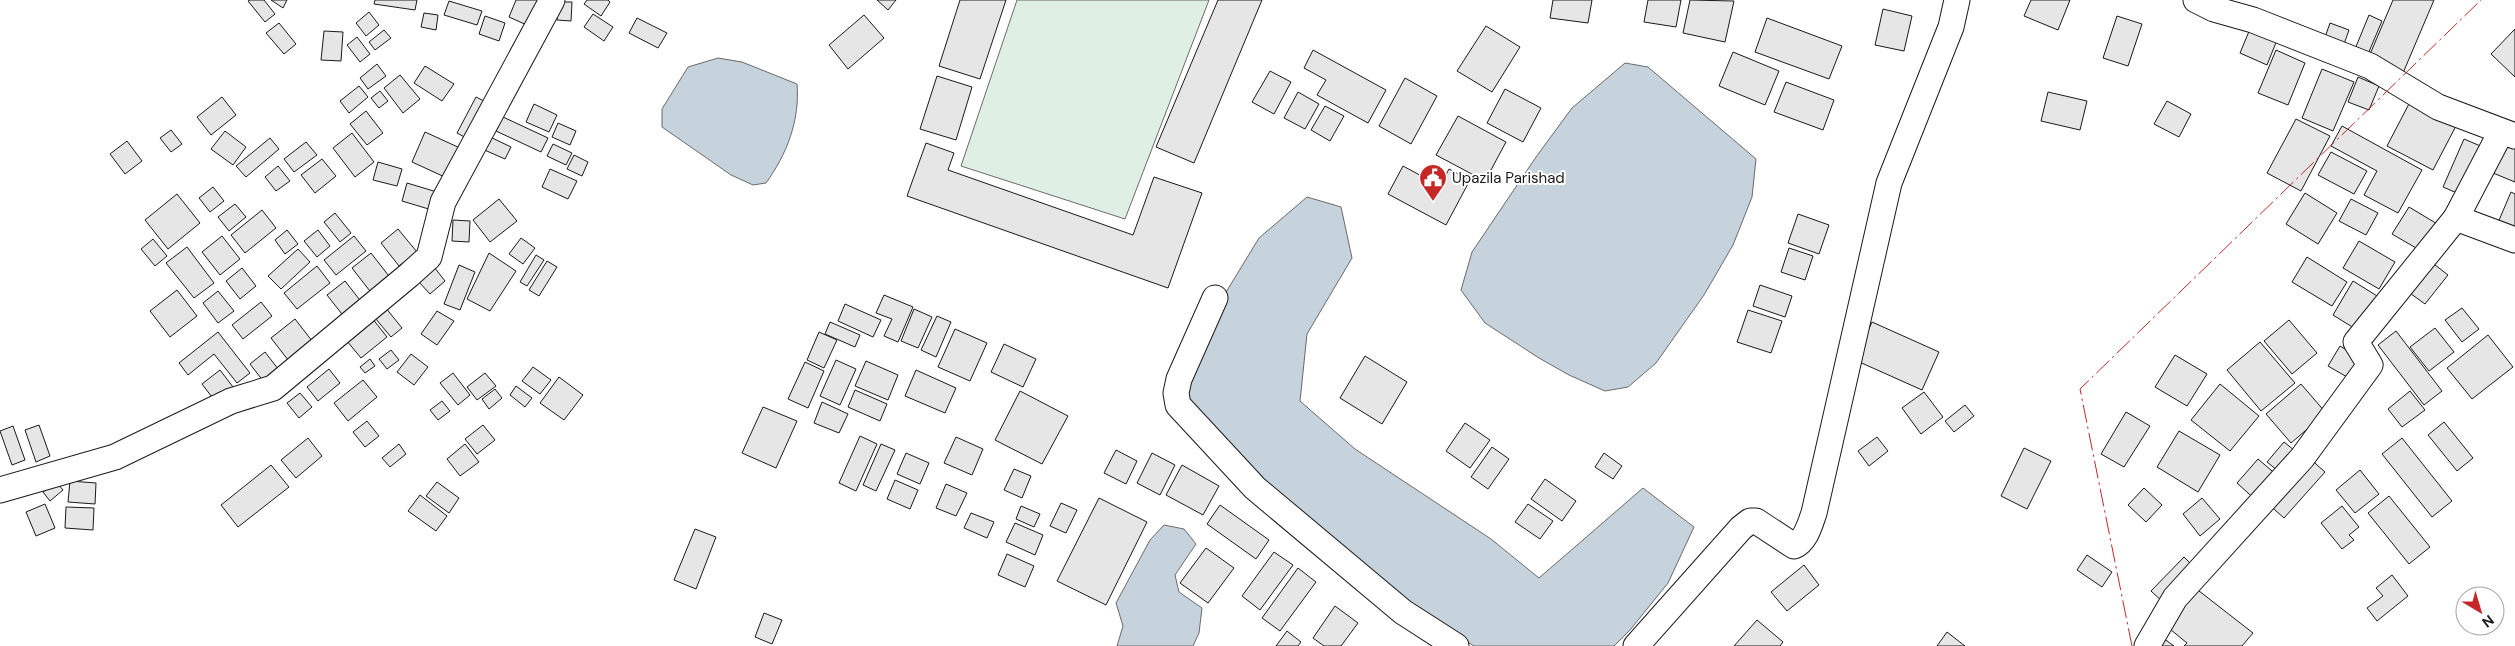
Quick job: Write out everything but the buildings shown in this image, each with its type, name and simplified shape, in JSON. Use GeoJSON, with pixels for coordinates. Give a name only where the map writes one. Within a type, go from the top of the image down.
{"type":"FeatureCollection","features":[{"type":"Feature","properties":{"kind":"street"},"geometry":{"type":"LineString","coordinates":[[0,490],[116,457],[231,401],[273,388],[409,276],[429,257],[443,202],[552,0]]}},
{"type":"Feature","properties":{"kind":"street"},"geometry":{"type":"LineString","coordinates":[[1636,646],[1741,528],[1750,521],[1756,521],[1794,546],[1800,544],[1805,535],[1814,513],[1889,183],[1950,27],[1957,0]]}},
{"type":"Feature","properties":{"kind":"street"},"geometry":{"type":"LineString","coordinates":[[2147,646],[2174,598],[2302,458],[2370,365],[2356,342],[2456,218],[2508,134],[2438,107],[2370,66],[2253,20],[2214,9],[2196,0]]}},
{"type":"Feature","properties":{"kind":"street"},"geometry":{"type":"LineString","coordinates":[[2456,218],[2515,240]]}},
{"type":"Feature","properties":{"kind":"street"},"geometry":{"type":"LineString","coordinates":[[1215,298],[1179,379],[1176,393],[1178,405],[1255,488],[1403,612],[1456,646]]}},
{"type":"Feature","properties":{"kind":"green space"},"geometry":{"type":"Polygon","coordinates":[[[1017,0],[1209,0],[1125,219],[961,166],[1017,0]]]}},
{"type":"Feature","properties":{"kind":"shaded area"},"geometry":{"type":"Polygon","coordinates":[[[718,58],[742,62],[797,84],[796,111],[790,136],[780,160],[766,183],[753,185],[731,175],[662,127],[662,109],[688,67],[718,58]]]}},
{"type":"Feature","properties":{"kind":"shaded area"},"geometry":{"type":"Polygon","coordinates":[[[1625,63],[1648,67],[1756,159],[1752,197],[1733,245],[1704,295],[1656,363],[1628,387],[1605,391],[1569,375],[1539,358],[1485,323],[1461,290],[1472,252],[1536,157],[1572,108],[1625,63]]]}},
{"type":"Feature","properties":{"kind":"shaded area"},"geometry":{"type":"Polygon","coordinates":[[[1307,197],[1341,207],[1352,258],[1307,334],[1300,401],[1355,449],[1491,539],[1539,578],[1643,488],[1694,527],[1668,583],[1630,630],[1614,646],[1474,646],[1411,606],[1273,494],[1184,400],[1217,307],[1259,238],[1307,197]]]}},
{"type":"Feature","properties":{"kind":"shaded area"},"geometry":{"type":"Polygon","coordinates":[[[1164,525],[1184,529],[1196,544],[1175,575],[1179,592],[1202,608],[1199,633],[1193,646],[1117,646],[1123,626],[1116,603],[1150,540],[1164,525]]]}},
{"type":"Feature","properties":{"kind":"power"},"geometry":{"type":"LineString","coordinates":[[2132,646],[2080,389],[2481,0]]}},
{"type":"Feature","properties":{"kind":"place","name":"Upazila Parishad"},"geometry":{"type":"Point","coordinates":[1433,202]}}]}
